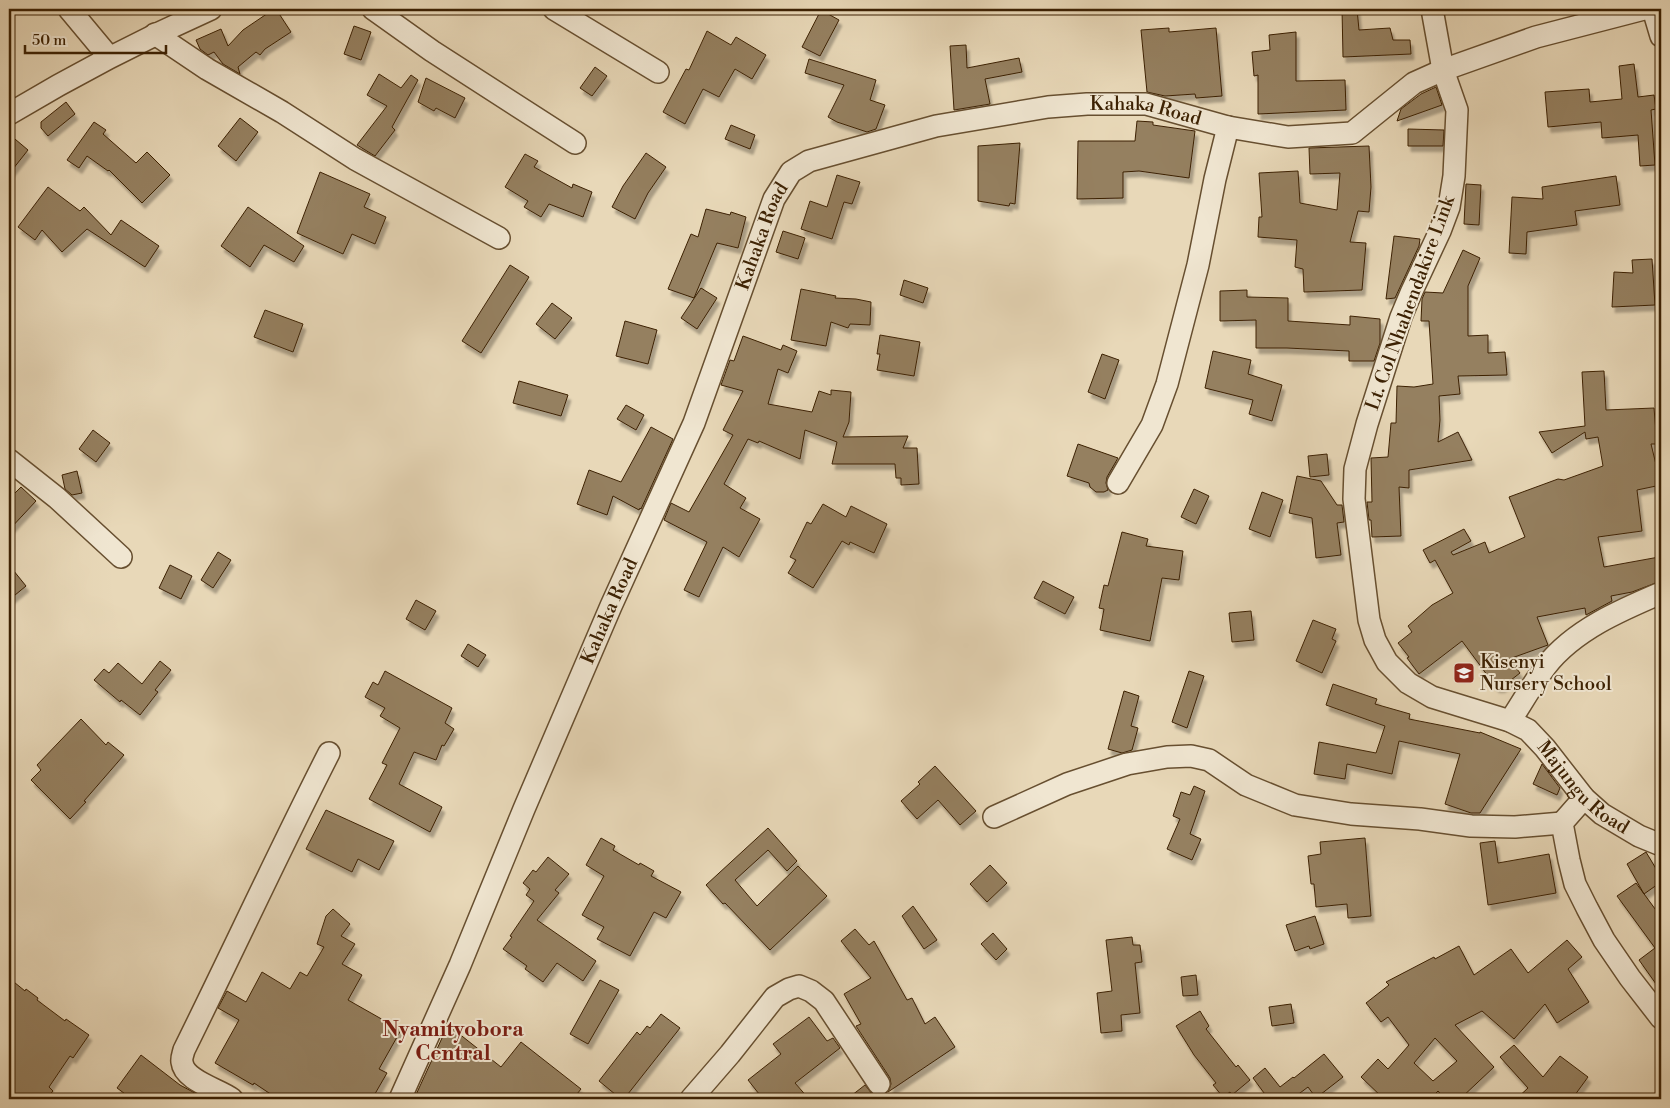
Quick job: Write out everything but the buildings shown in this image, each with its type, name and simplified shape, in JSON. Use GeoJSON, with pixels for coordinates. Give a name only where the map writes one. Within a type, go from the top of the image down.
{"type":"FeatureCollection","features":[{"type":"Feature","properties":{"kind":"street"},"geometry":{"type":"LineString","coordinates":[[69,9],[109,57]]}},
{"type":"Feature","properties":{"kind":"street"},"geometry":{"type":"LineString","coordinates":[[9,114],[109,57],[211,9]]}},
{"type":"Feature","properties":{"kind":"street"},"geometry":{"type":"LineString","coordinates":[[373,9],[432,51],[575,143]]}},
{"type":"Feature","properties":{"kind":"street"},"geometry":{"type":"LineString","coordinates":[[554,9],[658,72]]}},
{"type":"Feature","properties":{"kind":"street","name":"Lt. Col Nhahendakire Link"},"geometry":{"type":"LineString","coordinates":[[1432,9],[1443,70],[1457,110],[1454,176],[1449,207],[1401,317],[1366,424],[1355,469],[1354,498],[1369,620],[1375,640],[1387,662],[1408,684],[1432,697],[1510,721]]}},
{"type":"Feature","properties":{"kind":"street","name":"Kahaka Road"},"geometry":{"type":"LineString","coordinates":[[400,1099],[460,965],[611,606],[694,423],[774,199],[791,172],[809,161],[936,126],[1048,108],[1087,104],[1146,104],[1228,127],[1288,138],[1352,133],[1414,83],[1443,70],[1536,37],[1644,9]]}},
{"type":"Feature","properties":{"kind":"street"},"geometry":{"type":"LineString","coordinates":[[1653,9],[1661,36]]}},
{"type":"Feature","properties":{"kind":"street"},"geometry":{"type":"LineString","coordinates":[[155,34],[206,70],[282,112],[355,159],[499,238]]}},
{"type":"Feature","properties":{"kind":"street"},"geometry":{"type":"LineString","coordinates":[[1118,483],[1152,425],[1167,384],[1198,265],[1215,179],[1228,127]]}},
{"type":"Feature","properties":{"kind":"street"},"geometry":{"type":"LineString","coordinates":[[9,460],[57,498],[121,557]]}},
{"type":"Feature","properties":{"kind":"street"},"geometry":{"type":"LineString","coordinates":[[1510,721],[1546,666],[1563,648],[1614,613],[1661,593]]}},
{"type":"Feature","properties":{"kind":"street","name":"Majungu Road"},"geometry":{"type":"LineString","coordinates":[[1510,721],[1528,730],[1545,748],[1584,798],[1602,814],[1639,836],[1661,845]]}},
{"type":"Feature","properties":{"kind":"street"},"geometry":{"type":"LineString","coordinates":[[232,1099],[198,1081],[185,1071],[181,1062],[184,1050],[329,753]]}},
{"type":"Feature","properties":{"kind":"street"},"geometry":{"type":"LineString","coordinates":[[994,817],[1067,784],[1127,764],[1167,757],[1191,756],[1209,760],[1246,785],[1295,805],[1351,814],[1420,819],[1471,826],[1515,827],[1562,822],[1584,798]]}},
{"type":"Feature","properties":{"kind":"street"},"geometry":{"type":"LineString","coordinates":[[1562,822],[1568,860],[1575,884],[1587,908],[1604,940],[1661,1018]]}},
{"type":"Feature","properties":{"kind":"street"},"geometry":{"type":"LineString","coordinates":[[691,1099],[775,997],[788,989],[799,986],[811,991],[824,1001],[879,1084]]}},
{"type":"Feature","properties":{"kind":"place","name":"Kisenyi Nursery School"},"geometry":{"type":"Point","coordinates":[1464,673]}},
{"type":"Feature","properties":{"kind":"district","name":"Nyamityobora Central"},"geometry":{"type":"Point","coordinates":[453,1042]}}]}
